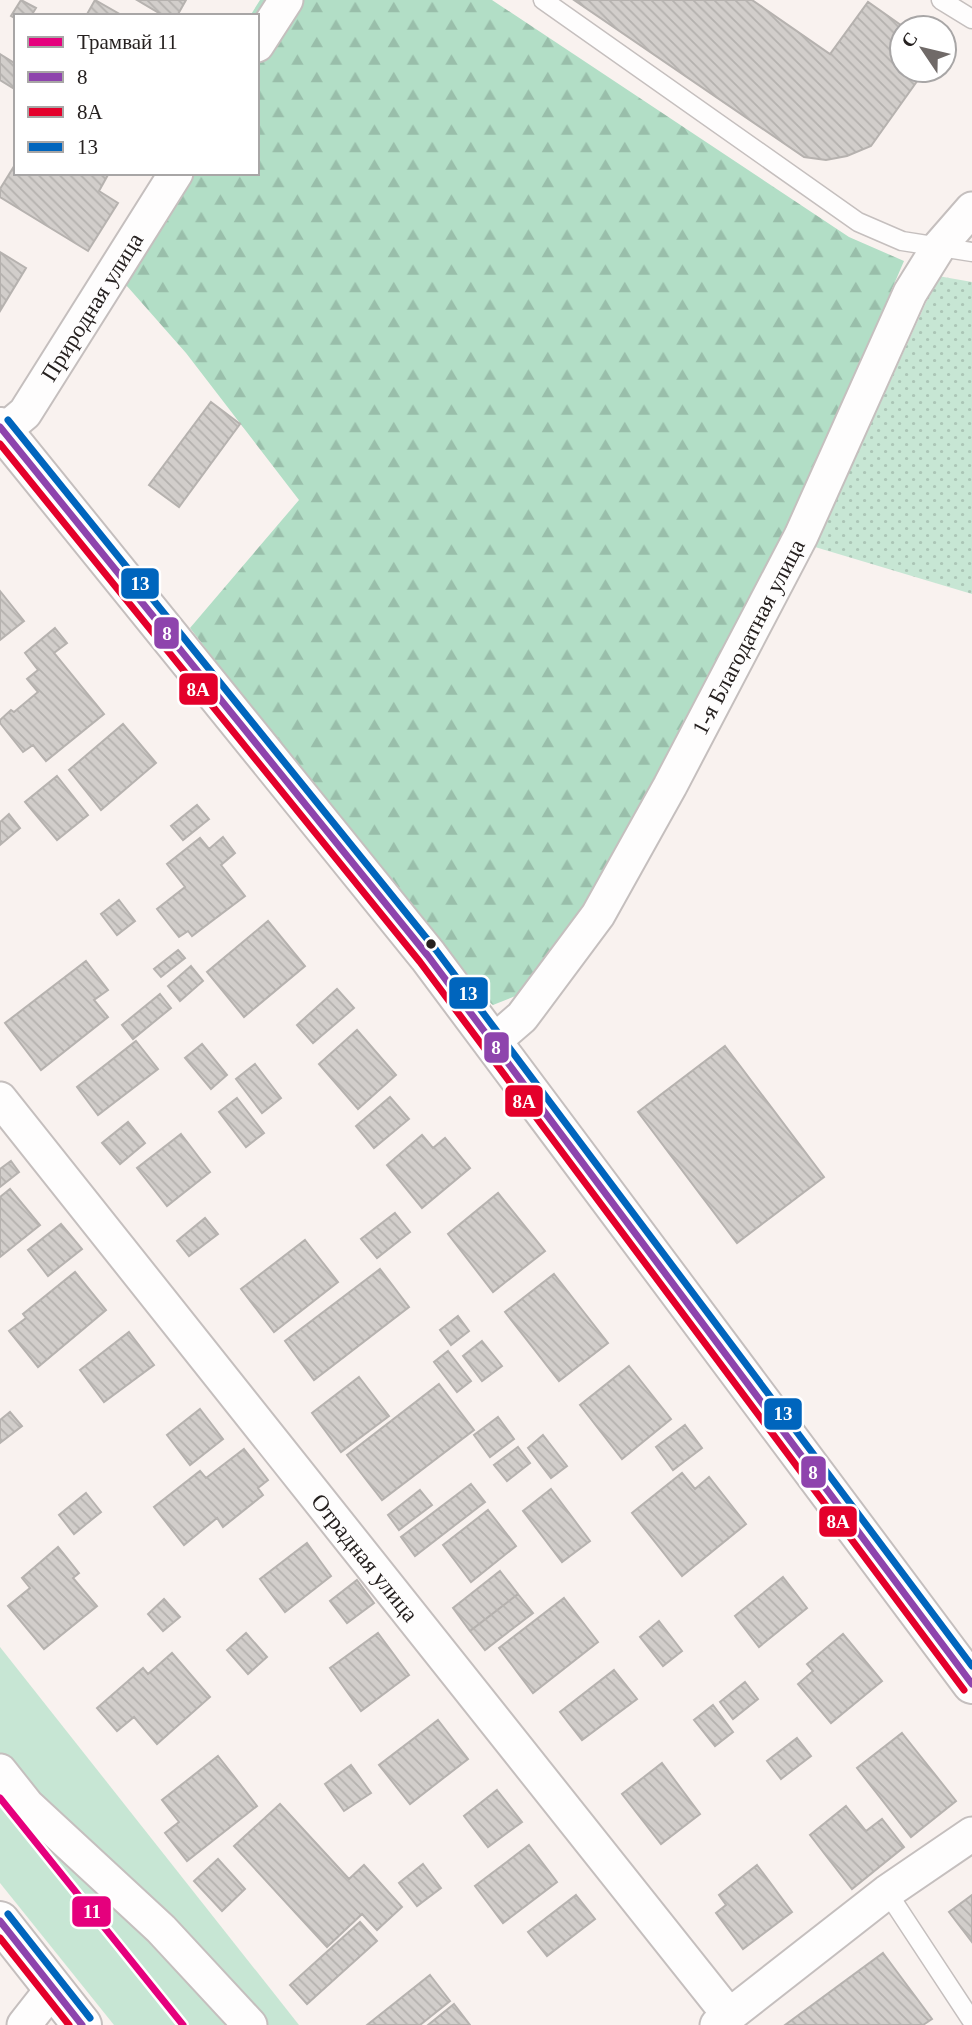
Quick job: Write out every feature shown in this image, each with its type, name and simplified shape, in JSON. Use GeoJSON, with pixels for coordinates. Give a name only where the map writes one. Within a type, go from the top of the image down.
{"type":"FeatureCollection","features":[{"type":"Feature","properties":{"kind":"main road"},"geometry":{"type":"LineString","coordinates":[[1,430],[419,946],[972,1684]]}},
{"type":"Feature","properties":{"kind":"main road"},"geometry":{"type":"LineString","coordinates":[[0,1921],[82,2025]]}},
{"type":"Feature","properties":{"kind":"street"},"geometry":{"type":"LineString","coordinates":[[259,42],[286,0]]}},
{"type":"Feature","properties":{"kind":"street","name":"Природная улица"},"geometry":{"type":"LineString","coordinates":[[1,430],[25,413],[175,175]]}},
{"type":"Feature","properties":{"kind":"street","name":"1-я Благодатная улица"},"geometry":{"type":"LineString","coordinates":[[492,1044],[522,1017],[598,915],[670,786],[800,536],[910,293],[938,248],[972,209]]}},
{"type":"Feature","properties":{"kind":"street","name":"Отрадная улица"},"geometry":{"type":"LineString","coordinates":[[0,1099],[723,2020]]}},
{"type":"Feature","properties":{"kind":"street"},"geometry":{"type":"LineString","coordinates":[[0,1771],[27,1805],[162,1929],[250,2025]]}},
{"type":"Feature","properties":{"kind":"street"},"geometry":{"type":"LineString","coordinates":[[723,2020],[887,1892],[972,1834]]}},
{"type":"Feature","properties":{"kind":"street"},"geometry":{"type":"LineString","coordinates":[[24,2025],[53,1988]]}},
{"type":"Feature","properties":{"kind":"lane"},"geometry":{"type":"LineString","coordinates":[[543,0],[858,222],[902,241],[972,252]]}},
{"type":"Feature","properties":{"kind":"lane"},"geometry":{"type":"LineString","coordinates":[[941,0],[972,19]]}},
{"type":"Feature","properties":{"kind":"lane"},"geometry":{"type":"LineString","coordinates":[[887,1892],[972,2021]]}},
{"type":"Feature","properties":{"kind":"green space"},"geometry":{"type":"Polygon","coordinates":[[[260,0],[492,0],[849,237],[904,261],[788,531],[595,894],[523,993],[493,1005],[466,984],[190,628],[299,500],[186,353],[104,260],[155,175],[259,175],[259,14],[251,14],[260,0]]]}},
{"type":"Feature","properties":{"kind":"green space"},"geometry":{"type":"Polygon","coordinates":[[[938,276],[972,282],[972,594],[815,547],[938,276]]]}},
{"type":"Feature","properties":{"kind":"green space"},"geometry":{"type":"Polygon","coordinates":[[[0,1647],[299,2025],[114,2025],[0,1883],[0,1647]]]}},
{"type":"Feature","properties":{"kind":"building"},"geometry":{"type":"Polygon","coordinates":[[[21,0],[36,8],[32,14],[11,16],[21,0]]]}},
{"type":"Feature","properties":{"kind":"building"},"geometry":{"type":"Polygon","coordinates":[[[95,0],[120,14],[87,14],[95,0]]]}},
{"type":"Feature","properties":{"kind":"building"},"geometry":{"type":"Polygon","coordinates":[[[137,0],[186,0],[178,14],[161,14],[137,0]]]}},
{"type":"Feature","properties":{"kind":"building"},"geometry":{"type":"Polygon","coordinates":[[[574,0],[752,0],[830,54],[868,2],[888,16],[888,84],[915,84],[871,146],[847,156],[826,160],[804,157],[574,0]]]}},
{"type":"Feature","properties":{"kind":"building"},"geometry":{"type":"Polygon","coordinates":[[[0,54],[14,63],[14,89],[0,80],[0,54]]]}},
{"type":"Feature","properties":{"kind":"building"},"geometry":{"type":"Polygon","coordinates":[[[14,166],[14,175],[108,175],[99,191],[118,203],[88,251],[0,197],[0,189],[14,166]]]}},
{"type":"Feature","properties":{"kind":"building"},"geometry":{"type":"Polygon","coordinates":[[[0,252],[26,268],[0,311],[0,252]]]}},
{"type":"Feature","properties":{"kind":"building"},"geometry":{"type":"Polygon","coordinates":[[[211,402],[240,424],[179,507],[149,485],[211,402]]]}},
{"type":"Feature","properties":{"kind":"building"},"geometry":{"type":"Polygon","coordinates":[[[0,591],[24,621],[0,640],[0,591]]]}},
{"type":"Feature","properties":{"kind":"building"},"geometry":{"type":"Polygon","coordinates":[[[55,628],[67,643],[54,653],[104,714],[46,761],[33,745],[23,752],[0,720],[38,692],[27,679],[38,670],[25,653],[55,628]]]}},
{"type":"Feature","properties":{"kind":"building"},"geometry":{"type":"Polygon","coordinates":[[[123,724],[156,763],[101,810],[69,770],[123,724]]]}},
{"type":"Feature","properties":{"kind":"building"},"geometry":{"type":"Polygon","coordinates":[[[57,776],[88,815],[57,840],[25,802],[57,776]]]}},
{"type":"Feature","properties":{"kind":"building"},"geometry":{"type":"Polygon","coordinates":[[[197,805],[209,819],[183,840],[171,826],[197,805]]]}},
{"type":"Feature","properties":{"kind":"building"},"geometry":{"type":"Polygon","coordinates":[[[9,814],[20,828],[0,845],[0,822],[9,814]]]}},
{"type":"Feature","properties":{"kind":"building"},"geometry":{"type":"Polygon","coordinates":[[[223,837],[235,853],[221,865],[245,896],[192,936],[188,931],[179,937],[157,909],[185,887],[167,864],[200,838],[209,849],[223,837]]]}},
{"type":"Feature","properties":{"kind":"building"},"geometry":{"type":"Polygon","coordinates":[[[119,900],[135,921],[117,935],[101,914],[119,900]]]}},
{"type":"Feature","properties":{"kind":"building"},"geometry":{"type":"Polygon","coordinates":[[[268,921],[305,966],[244,1017],[207,972],[268,921]]]}},
{"type":"Feature","properties":{"kind":"building"},"geometry":{"type":"Polygon","coordinates":[[[178,950],[185,958],[161,977],[154,969],[178,950]]]}},
{"type":"Feature","properties":{"kind":"building"},"geometry":{"type":"Polygon","coordinates":[[[86,961],[108,990],[94,1000],[108,1017],[41,1070],[5,1023],[86,961]]]}},
{"type":"Feature","properties":{"kind":"building"},"geometry":{"type":"Polygon","coordinates":[[[191,966],[203,981],[180,1001],[168,986],[191,966]]]}},
{"type":"Feature","properties":{"kind":"building"},"geometry":{"type":"Polygon","coordinates":[[[337,989],[354,1008],[313,1043],[297,1025],[337,989]]]}},
{"type":"Feature","properties":{"kind":"building"},"geometry":{"type":"Polygon","coordinates":[[[160,994],[171,1008],[133,1039],[122,1025],[160,994]]]}},
{"type":"Feature","properties":{"kind":"building"},"geometry":{"type":"Polygon","coordinates":[[[357,1030],[396,1075],[358,1109],[319,1064],[357,1030]]]}},
{"type":"Feature","properties":{"kind":"building"},"geometry":{"type":"Polygon","coordinates":[[[136,1041],[158,1069],[98,1115],[77,1087],[136,1041]]]}},
{"type":"Feature","properties":{"kind":"building"},"geometry":{"type":"Polygon","coordinates":[[[202,1044],[227,1075],[211,1089],[185,1058],[202,1044]]]}},
{"type":"Feature","properties":{"kind":"building"},"geometry":{"type":"Polygon","coordinates":[[[725,1046],[824,1177],[737,1243],[638,1112],[725,1046]]]}},
{"type":"Feature","properties":{"kind":"building"},"geometry":{"type":"Polygon","coordinates":[[[255,1064],[281,1098],[262,1113],[236,1079],[255,1064]]]}},
{"type":"Feature","properties":{"kind":"building"},"geometry":{"type":"Polygon","coordinates":[[[390,1097],[409,1119],[374,1148],[356,1126],[390,1097]]]}},
{"type":"Feature","properties":{"kind":"building"},"geometry":{"type":"Polygon","coordinates":[[[237,1098],[264,1133],[246,1147],[219,1112],[237,1098]]]}},
{"type":"Feature","properties":{"kind":"building"},"geometry":{"type":"Polygon","coordinates":[[[128,1122],[145,1143],[120,1164],[102,1143],[128,1122]]]}},
{"type":"Feature","properties":{"kind":"building"},"geometry":{"type":"Polygon","coordinates":[[[181,1134],[210,1172],[167,1206],[137,1168],[181,1134]]]}},
{"type":"Feature","properties":{"kind":"building"},"geometry":{"type":"Polygon","coordinates":[[[422,1135],[433,1148],[445,1138],[470,1168],[422,1208],[387,1165],[422,1135]]]}},
{"type":"Feature","properties":{"kind":"building"},"geometry":{"type":"Polygon","coordinates":[[[11,1161],[19,1172],[0,1187],[0,1169],[11,1161]]]}},
{"type":"Feature","properties":{"kind":"building"},"geometry":{"type":"Polygon","coordinates":[[[10,1189],[40,1225],[0,1257],[0,1197],[10,1189]]]}},
{"type":"Feature","properties":{"kind":"building"},"geometry":{"type":"Polygon","coordinates":[[[498,1193],[545,1251],[493,1292],[448,1234],[498,1193]]]}},
{"type":"Feature","properties":{"kind":"building"},"geometry":{"type":"Polygon","coordinates":[[[395,1213],[410,1232],[377,1258],[361,1239],[395,1213]]]}},
{"type":"Feature","properties":{"kind":"building"},"geometry":{"type":"Polygon","coordinates":[[[205,1218],[218,1234],[189,1256],[177,1241],[205,1218]]]}},
{"type":"Feature","properties":{"kind":"building"},"geometry":{"type":"Polygon","coordinates":[[[61,1224],[82,1249],[48,1276],[28,1250],[61,1224]]]}},
{"type":"Feature","properties":{"kind":"building"},"geometry":{"type":"Polygon","coordinates":[[[305,1240],[338,1282],[274,1332],[241,1289],[305,1240]]]}},
{"type":"Feature","properties":{"kind":"building"},"geometry":{"type":"Polygon","coordinates":[[[380,1269],[409,1307],[314,1380],[285,1341],[380,1269]]]}},
{"type":"Feature","properties":{"kind":"building"},"geometry":{"type":"Polygon","coordinates":[[[75,1272],[106,1310],[38,1367],[9,1331],[26,1318],[23,1314],[75,1272]]]}},
{"type":"Feature","properties":{"kind":"building"},"geometry":{"type":"Polygon","coordinates":[[[554,1274],[608,1343],[559,1381],[505,1312],[554,1274]]]}},
{"type":"Feature","properties":{"kind":"building"},"geometry":{"type":"Polygon","coordinates":[[[458,1316],[469,1331],[451,1345],[440,1330],[458,1316]]]}},
{"type":"Feature","properties":{"kind":"building"},"geometry":{"type":"Polygon","coordinates":[[[129,1332],[154,1365],[104,1402],[80,1370],[129,1332]]]}},
{"type":"Feature","properties":{"kind":"building"},"geometry":{"type":"Polygon","coordinates":[[[482,1341],[502,1366],[482,1381],[463,1356],[482,1341]]]}},
{"type":"Feature","properties":{"kind":"building"},"geometry":{"type":"Polygon","coordinates":[[[448,1351],[471,1381],[457,1392],[434,1362],[448,1351]]]}},
{"type":"Feature","properties":{"kind":"building"},"geometry":{"type":"Polygon","coordinates":[[[629,1366],[671,1419],[622,1459],[580,1405],[629,1366]]]}},
{"type":"Feature","properties":{"kind":"building"},"geometry":{"type":"Polygon","coordinates":[[[359,1377],[389,1416],[341,1452],[312,1413],[359,1377]]]}},
{"type":"Feature","properties":{"kind":"building"},"geometry":{"type":"Polygon","coordinates":[[[439,1384],[474,1430],[382,1500],[347,1455],[439,1384]]]}},
{"type":"Feature","properties":{"kind":"building"},"geometry":{"type":"Polygon","coordinates":[[[200,1409],[223,1439],[190,1465],[167,1435],[200,1409]]]}},
{"type":"Feature","properties":{"kind":"building"},"geometry":{"type":"Polygon","coordinates":[[[10,1412],[22,1426],[0,1443],[0,1420],[10,1412]]]}},
{"type":"Feature","properties":{"kind":"building"},"geometry":{"type":"Polygon","coordinates":[[[498,1417],[514,1439],[490,1457],[474,1435],[498,1417]]]}},
{"type":"Feature","properties":{"kind":"building"},"geometry":{"type":"Polygon","coordinates":[[[685,1425],[702,1448],[673,1470],[656,1447],[685,1425]]]}},
{"type":"Feature","properties":{"kind":"building"},"geometry":{"type":"Polygon","coordinates":[[[543,1435],[567,1466],[551,1478],[528,1448],[543,1435]]]}},
{"type":"Feature","properties":{"kind":"building"},"geometry":{"type":"Polygon","coordinates":[[[518,1447],[530,1463],[507,1481],[494,1465],[518,1447]]]}},
{"type":"Feature","properties":{"kind":"building"},"geometry":{"type":"Polygon","coordinates":[[[244,1449],[268,1480],[258,1488],[263,1495],[223,1527],[217,1518],[184,1545],[154,1507],[200,1471],[206,1478],[244,1449]]]}},
{"type":"Feature","properties":{"kind":"building"},"geometry":{"type":"Polygon","coordinates":[[[682,1473],[695,1489],[709,1477],[746,1524],[682,1576],[632,1513],[682,1473]]]}},
{"type":"Feature","properties":{"kind":"building"},"geometry":{"type":"Polygon","coordinates":[[[471,1484],[485,1502],[415,1556],[401,1537],[471,1484]]]}},
{"type":"Feature","properties":{"kind":"building"},"geometry":{"type":"Polygon","coordinates":[[[551,1489],[590,1541],[562,1562],[523,1511],[551,1489]]]}},
{"type":"Feature","properties":{"kind":"building"},"geometry":{"type":"Polygon","coordinates":[[[420,1490],[432,1505],[399,1530],[388,1515],[420,1490]]]}},
{"type":"Feature","properties":{"kind":"building"},"geometry":{"type":"Polygon","coordinates":[[[86,1493],[101,1512],[74,1534],[59,1515],[86,1493]]]}},
{"type":"Feature","properties":{"kind":"building"},"geometry":{"type":"Polygon","coordinates":[[[488,1510],[516,1546],[471,1582],[443,1545],[488,1510]]]}},
{"type":"Feature","properties":{"kind":"building"},"geometry":{"type":"Polygon","coordinates":[[[307,1543],[331,1576],[285,1612],[260,1579],[307,1543]]]}},
{"type":"Feature","properties":{"kind":"building"},"geometry":{"type":"Polygon","coordinates":[[[58,1547],[79,1573],[73,1578],[97,1606],[44,1649],[8,1606],[30,1588],[22,1578],[58,1547]]]}},
{"type":"Feature","properties":{"kind":"building"},"geometry":{"type":"Polygon","coordinates":[[[500,1571],[518,1594],[470,1631],[453,1608],[500,1571]]]}},
{"type":"Feature","properties":{"kind":"building"},"geometry":{"type":"Polygon","coordinates":[[[783,1577],[807,1608],[759,1647],[735,1616],[783,1577]]]}},
{"type":"Feature","properties":{"kind":"building"},"geometry":{"type":"Polygon","coordinates":[[[357,1580],[374,1603],[347,1623],[330,1601],[357,1580]]]}},
{"type":"Feature","properties":{"kind":"building"},"geometry":{"type":"Polygon","coordinates":[[[518,1594],[533,1613],[485,1650],[470,1631],[518,1594]]]}},
{"type":"Feature","properties":{"kind":"building"},"geometry":{"type":"Polygon","coordinates":[[[564,1598],[598,1642],[533,1693],[499,1648],[564,1598]]]}},
{"type":"Feature","properties":{"kind":"building"},"geometry":{"type":"Polygon","coordinates":[[[164,1599],[180,1617],[163,1631],[148,1614],[164,1599]]]}},
{"type":"Feature","properties":{"kind":"building"},"geometry":{"type":"Polygon","coordinates":[[[659,1621],[682,1651],[663,1666],[640,1637],[659,1621]]]}},
{"type":"Feature","properties":{"kind":"building"},"geometry":{"type":"Polygon","coordinates":[[[246,1633],[267,1657],[248,1674],[227,1650],[246,1633]]]}},
{"type":"Feature","properties":{"kind":"building"},"geometry":{"type":"Polygon","coordinates":[[[378,1633],[409,1675],[361,1711],[330,1668],[378,1633]]]}},
{"type":"Feature","properties":{"kind":"building"},"geometry":{"type":"Polygon","coordinates":[[[843,1634],[882,1681],[831,1723],[798,1684],[813,1671],[807,1664],[843,1634]]]}},
{"type":"Feature","properties":{"kind":"building"},"geometry":{"type":"Polygon","coordinates":[[[172,1653],[210,1697],[157,1744],[134,1717],[117,1731],[97,1708],[143,1668],[148,1674],[172,1653]]]}},
{"type":"Feature","properties":{"kind":"building"},"geometry":{"type":"Polygon","coordinates":[[[614,1670],[637,1699],[582,1740],[560,1712],[614,1670]]]}},
{"type":"Feature","properties":{"kind":"building"},"geometry":{"type":"Polygon","coordinates":[[[745,1682],[758,1699],[733,1719],[720,1702],[745,1682]]]}},
{"type":"Feature","properties":{"kind":"building"},"geometry":{"type":"Polygon","coordinates":[[[713,1705],[733,1732],[715,1746],[694,1720],[713,1705]]]}},
{"type":"Feature","properties":{"kind":"building"},"geometry":{"type":"Polygon","coordinates":[[[438,1720],[468,1759],[410,1804],[379,1765],[438,1720]]]}},
{"type":"Feature","properties":{"kind":"building"},"geometry":{"type":"Polygon","coordinates":[[[902,1733],[956,1801],[911,1837],[857,1768],[902,1733]]]}},
{"type":"Feature","properties":{"kind":"building"},"geometry":{"type":"Polygon","coordinates":[[[797,1738],[811,1756],[781,1779],[767,1761],[797,1738]]]}},
{"type":"Feature","properties":{"kind":"building"},"geometry":{"type":"Polygon","coordinates":[[[218,1756],[257,1806],[187,1861],[165,1833],[179,1822],[162,1800],[218,1756]]]}},
{"type":"Feature","properties":{"kind":"building"},"geometry":{"type":"Polygon","coordinates":[[[662,1763],[700,1814],[661,1844],[622,1794],[662,1763]]]}},
{"type":"Feature","properties":{"kind":"building"},"geometry":{"type":"Polygon","coordinates":[[[351,1765],[371,1793],[344,1811],[325,1784],[351,1765]]]}},
{"type":"Feature","properties":{"kind":"building"},"geometry":{"type":"Polygon","coordinates":[[[497,1790],[522,1822],[488,1847],[464,1816],[497,1790]]]}},
{"type":"Feature","properties":{"kind":"building"},"geometry":{"type":"Polygon","coordinates":[[[280,1804],[349,1879],[364,1865],[402,1907],[377,1930],[362,1914],[327,1947],[234,1846],[280,1804]]]}},
{"type":"Feature","properties":{"kind":"building"},"geometry":{"type":"Polygon","coordinates":[[[846,1806],[866,1831],[882,1819],[904,1847],[852,1889],[810,1835],[846,1806]]]}},
{"type":"Feature","properties":{"kind":"building"},"geometry":{"type":"Polygon","coordinates":[[[529,1845],[557,1882],[503,1923],[475,1886],[529,1845]]]}},
{"type":"Feature","properties":{"kind":"building"},"geometry":{"type":"Polygon","coordinates":[[[218,1859],[245,1889],[222,1911],[194,1881],[218,1859]]]}},
{"type":"Feature","properties":{"kind":"building"},"geometry":{"type":"Polygon","coordinates":[[[423,1864],[441,1888],[417,1906],[399,1883],[423,1864]]]}},
{"type":"Feature","properties":{"kind":"building"},"geometry":{"type":"Polygon","coordinates":[[[757,1865],[792,1912],[743,1949],[716,1913],[726,1905],[719,1895],[757,1865]]]}},
{"type":"Feature","properties":{"kind":"building"},"geometry":{"type":"Polygon","coordinates":[[[576,1895],[595,1919],[547,1956],[528,1932],[576,1895]]]}},
{"type":"Feature","properties":{"kind":"building"},"geometry":{"type":"Polygon","coordinates":[[[972,1895],[972,1942],[949,1912],[972,1895]]]}},
{"type":"Feature","properties":{"kind":"building"},"geometry":{"type":"Polygon","coordinates":[[[360,1922],[377,1941],[307,2004],[290,1985],[360,1922]]]}},
{"type":"Feature","properties":{"kind":"building"},"geometry":{"type":"Polygon","coordinates":[[[883,1953],[932,2019],[923,2025],[785,2025],[883,1953]]]}},
{"type":"Feature","properties":{"kind":"building"},"geometry":{"type":"Polygon","coordinates":[[[430,1975],[450,2001],[420,2025],[367,2025],[430,1975]]]}},
{"type":"Feature","properties":{"kind":"building"},"geometry":{"type":"Polygon","coordinates":[[[454,2004],[470,2025],[428,2025],[454,2004]]]}},
{"type":"Feature","properties":{"kind":"tram line","name":"11"},"geometry":{"type":"LineString","coordinates":[[0,1798],[183,2025]]}},
{"type":"Feature","properties":{"kind":"transit line","name":"13"},"geometry":{"type":"LineString","coordinates":[[8,420],[436,950],[972,1666]]}},
{"type":"Feature","properties":{"kind":"transit line","name":"8"},"geometry":{"type":"LineString","coordinates":[[0,427],[428,956],[972,1684]]}},
{"type":"Feature","properties":{"kind":"transit line","name":"8А"},"geometry":{"type":"LineString","coordinates":[[0,444],[420,962],[964,1690]]}},
{"type":"Feature","properties":{"kind":"transit line","name":"13"},"geometry":{"type":"LineString","coordinates":[[8,1914],[90,2018]]}},
{"type":"Feature","properties":{"kind":"transit line","name":"8"},"geometry":{"type":"LineString","coordinates":[[0,1921],[82,2025]]}},
{"type":"Feature","properties":{"kind":"transit line","name":"8А"},"geometry":{"type":"LineString","coordinates":[[0,1938],[69,2025]]}}]}
